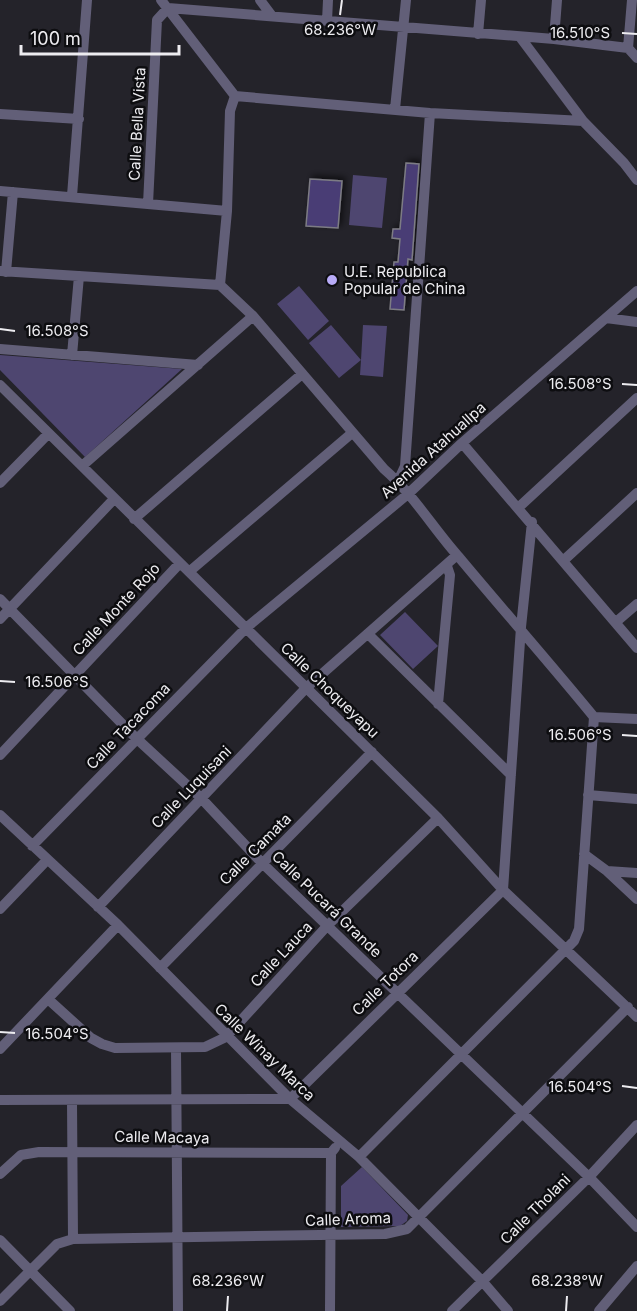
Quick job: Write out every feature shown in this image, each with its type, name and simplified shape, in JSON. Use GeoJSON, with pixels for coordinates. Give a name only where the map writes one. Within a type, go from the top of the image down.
{"type":"FeatureCollection","features":[{"type":"Feature","properties":{"kind":"street"},"geometry":{"type":"LineString","coordinates":[[72,196],[87,0]]}},
{"type":"Feature","properties":{"kind":"street"},"geometry":{"type":"LineString","coordinates":[[260,0],[272,16]]}},
{"type":"Feature","properties":{"kind":"street"},"geometry":{"type":"LineString","coordinates":[[327,21],[328,0]]}},
{"type":"Feature","properties":{"kind":"street"},"geometry":{"type":"LineString","coordinates":[[395,109],[406,0]]}},
{"type":"Feature","properties":{"kind":"street"},"geometry":{"type":"LineString","coordinates":[[478,34],[481,0]]}},
{"type":"Feature","properties":{"kind":"street"},"geometry":{"type":"LineString","coordinates":[[554,39],[557,0]]}},
{"type":"Feature","properties":{"kind":"street"},"geometry":{"type":"LineString","coordinates":[[628,48],[632,0]]}},
{"type":"Feature","properties":{"kind":"street"},"geometry":{"type":"LineString","coordinates":[[165,4],[403,28],[554,39],[628,48],[637,58]]}},
{"type":"Feature","properties":{"kind":"street"},"geometry":{"type":"LineString","coordinates":[[165,4],[235,96],[430,113],[583,121]]}},
{"type":"Feature","properties":{"kind":"street","name":"Calle Bella Vista"},"geometry":{"type":"LineString","coordinates":[[148,204],[157,20],[165,4]]}},
{"type":"Feature","properties":{"kind":"street"},"geometry":{"type":"LineString","coordinates":[[520,37],[583,121],[624,163],[637,180]]}},
{"type":"Feature","properties":{"kind":"street"},"geometry":{"type":"LineString","coordinates":[[220,285],[227,211],[230,111],[235,96]]}},
{"type":"Feature","properties":{"kind":"street"},"geometry":{"type":"LineString","coordinates":[[398,481],[405,466],[430,113]]}},
{"type":"Feature","properties":{"kind":"street"},"geometry":{"type":"LineString","coordinates":[[0,114],[79,119]]}},
{"type":"Feature","properties":{"kind":"street"},"geometry":{"type":"LineString","coordinates":[[624,163],[637,164]]}},
{"type":"Feature","properties":{"kind":"street"},"geometry":{"type":"LineString","coordinates":[[0,191],[227,211]]}},
{"type":"Feature","properties":{"kind":"street"},"geometry":{"type":"LineString","coordinates":[[13,192],[3,271],[220,285],[253,316],[352,433],[398,481],[457,555],[521,627],[594,717],[579,929],[574,941],[359,1157]]}},
{"type":"Feature","properties":{"kind":"street"},"geometry":{"type":"LineString","coordinates":[[72,355],[79,276]]}},
{"type":"Feature","properties":{"kind":"street","name":"Avenida Atahuallpa"},"geometry":{"type":"LineString","coordinates":[[246,628],[408,494],[462,443],[637,291]]}},
{"type":"Feature","properties":{"kind":"street"},"geometry":{"type":"LineString","coordinates":[[82,466],[253,316]]}},
{"type":"Feature","properties":{"kind":"street"},"geometry":{"type":"LineString","coordinates":[[606,318],[637,322]]}},
{"type":"Feature","properties":{"kind":"street"},"geometry":{"type":"LineString","coordinates":[[0,349],[198,365]]}},
{"type":"Feature","properties":{"kind":"street"},"geometry":{"type":"LineString","coordinates":[[134,519],[302,374]]}},
{"type":"Feature","properties":{"kind":"street","name":"Calle Choqueyapu"},"geometry":{"type":"LineString","coordinates":[[0,385],[438,818],[503,890],[567,948],[637,1017]]}},
{"type":"Feature","properties":{"kind":"street"},"geometry":{"type":"LineString","coordinates":[[518,508],[637,398]]}},
{"type":"Feature","properties":{"kind":"street"},"geometry":{"type":"LineString","coordinates":[[189,571],[352,433]]}},
{"type":"Feature","properties":{"kind":"street"},"geometry":{"type":"LineString","coordinates":[[0,483],[48,434]]}},
{"type":"Feature","properties":{"kind":"street"},"geometry":{"type":"LineString","coordinates":[[462,443],[532,522],[637,648]]}},
{"type":"Feature","properties":{"kind":"street"},"geometry":{"type":"LineString","coordinates":[[564,560],[637,493]]}},
{"type":"Feature","properties":{"kind":"street"},"geometry":{"type":"LineString","coordinates":[[0,619],[114,499]]}},
{"type":"Feature","properties":{"kind":"street"},"geometry":{"type":"LineString","coordinates":[[503,890],[521,627],[532,522]]}},
{"type":"Feature","properties":{"kind":"street","name":"Calle Luquisani"},"geometry":{"type":"LineString","coordinates":[[98,907],[306,688],[457,555]]}},
{"type":"Feature","properties":{"kind":"street","name":"Calle Monte Rojo"},"geometry":{"type":"LineString","coordinates":[[0,755],[180,563]]}},
{"type":"Feature","properties":{"kind":"street"},"geometry":{"type":"LineString","coordinates":[[438,704],[450,574],[447,566]]}},
{"type":"Feature","properties":{"kind":"street","name":"Calle Pucará Grande"},"geometry":{"type":"LineString","coordinates":[[0,599],[136,738],[201,798],[262,863],[589,1177],[637,1227]]}},
{"type":"Feature","properties":{"kind":"street"},"geometry":{"type":"LineString","coordinates":[[616,622],[637,604]]}},
{"type":"Feature","properties":{"kind":"street","name":"Calle Tacacoma"},"geometry":{"type":"LineString","coordinates":[[32,846],[246,628]]}},
{"type":"Feature","properties":{"kind":"street"},"geometry":{"type":"LineString","coordinates":[[368,634],[511,775]]}},
{"type":"Feature","properties":{"kind":"street"},"geometry":{"type":"LineString","coordinates":[[594,717],[637,719]]}},
{"type":"Feature","properties":{"kind":"street","name":"Calle Camata"},"geometry":{"type":"LineString","coordinates":[[160,968],[372,752]]}},
{"type":"Feature","properties":{"kind":"street"},"geometry":{"type":"LineString","coordinates":[[588,795],[637,799]]}},
{"type":"Feature","properties":{"kind":"street","name":"Calle Winay Marca"},"geometry":{"type":"LineString","coordinates":[[0,815],[118,925],[226,1037],[290,1099],[359,1157],[483,1282],[508,1311]]}},
{"type":"Feature","properties":{"kind":"street","name":"Calle Lauca"},"geometry":{"type":"LineString","coordinates":[[226,1037],[327,926],[438,818]]}},
{"type":"Feature","properties":{"kind":"street"},"geometry":{"type":"LineString","coordinates":[[584,854],[607,871],[637,899]]}},
{"type":"Feature","properties":{"kind":"street"},"geometry":{"type":"LineString","coordinates":[[0,909],[47,860]]}},
{"type":"Feature","properties":{"kind":"street"},"geometry":{"type":"LineString","coordinates":[[607,871],[637,873]]}},
{"type":"Feature","properties":{"kind":"street","name":"Calle Totora"},"geometry":{"type":"LineString","coordinates":[[290,1099],[503,890]]}},
{"type":"Feature","properties":{"kind":"street"},"geometry":{"type":"LineString","coordinates":[[0,1049],[118,925]]}},
{"type":"Feature","properties":{"kind":"street"},"geometry":{"type":"LineString","coordinates":[[49,1000],[90,1038],[115,1048],[206,1047],[226,1037]]}},
{"type":"Feature","properties":{"kind":"street","name":"Calle Aroma"},"geometry":{"type":"LineString","coordinates":[[0,1301],[57,1244],[73,1239],[177,1239],[397,1233],[420,1219],[628,1007]]}},
{"type":"Feature","properties":{"kind":"street"},"geometry":{"type":"LineString","coordinates":[[176,1048],[178,1311]]}},
{"type":"Feature","properties":{"kind":"street"},"geometry":{"type":"LineString","coordinates":[[0,1101],[290,1099]]}},
{"type":"Feature","properties":{"kind":"street"},"geometry":{"type":"LineString","coordinates":[[72,1102],[73,1239]]}},
{"type":"Feature","properties":{"kind":"street","name":"Calle Tholani"},"geometry":{"type":"LineString","coordinates":[[452,1311],[589,1177],[637,1125]]}},
{"type":"Feature","properties":{"kind":"street"},"geometry":{"type":"LineString","coordinates":[[330,1311],[331,1153],[341,1143]]}},
{"type":"Feature","properties":{"kind":"street","name":"Calle Macaya"},"geometry":{"type":"LineString","coordinates":[[0,1174],[21,1155],[71,1151],[331,1153]]}},
{"type":"Feature","properties":{"kind":"street"},"geometry":{"type":"LineString","coordinates":[[0,1240],[70,1311]]}},
{"type":"Feature","properties":{"kind":"street"},"geometry":{"type":"LineString","coordinates":[[599,1311],[637,1266]]}},
{"type":"Feature","properties":{"kind":"shaded area"},"geometry":{"type":"Polygon","coordinates":[[[353,175],[387,178],[382,228],[349,225],[353,175]]]}},
{"type":"Feature","properties":{"kind":"shaded area"},"geometry":{"type":"Polygon","coordinates":[[[299,286],[329,321],[308,340],[277,304],[299,286]]]}},
{"type":"Feature","properties":{"kind":"shaded area"},"geometry":{"type":"Polygon","coordinates":[[[331,325],[361,360],[339,378],[309,343],[331,325]]]}},
{"type":"Feature","properties":{"kind":"shaded area"},"geometry":{"type":"Polygon","coordinates":[[[363,325],[387,326],[383,377],[360,375],[363,325]]]}},
{"type":"Feature","properties":{"kind":"shaded area"},"geometry":{"type":"Polygon","coordinates":[[[0,355],[182,369],[85,457],[0,370],[0,355]]]}},
{"type":"Feature","properties":{"kind":"shaded area"},"geometry":{"type":"Polygon","coordinates":[[[405,612],[438,646],[413,669],[380,635],[405,612]]]}},
{"type":"Feature","properties":{"kind":"shaded area"},"geometry":{"type":"Polygon","coordinates":[[[362,1167],[408,1215],[407,1221],[400,1226],[341,1227],[341,1186],[362,1167]]]}},
{"type":"Feature","properties":{"kind":"building"},"geometry":{"type":"Polygon","coordinates":[[[406,163],[419,164],[412,260],[408,259],[404,310],[390,309],[394,262],[398,262],[400,239],[392,238],[393,229],[400,229],[406,163]]]}},
{"type":"Feature","properties":{"kind":"building"},"geometry":{"type":"Polygon","coordinates":[[[310,179],[342,181],[338,228],[306,226],[310,179]]]}},
{"type":"Feature","properties":{"kind":"place","name":"U.E. Republica Popular de China"},"geometry":{"type":"Point","coordinates":[332,280]}}]}
